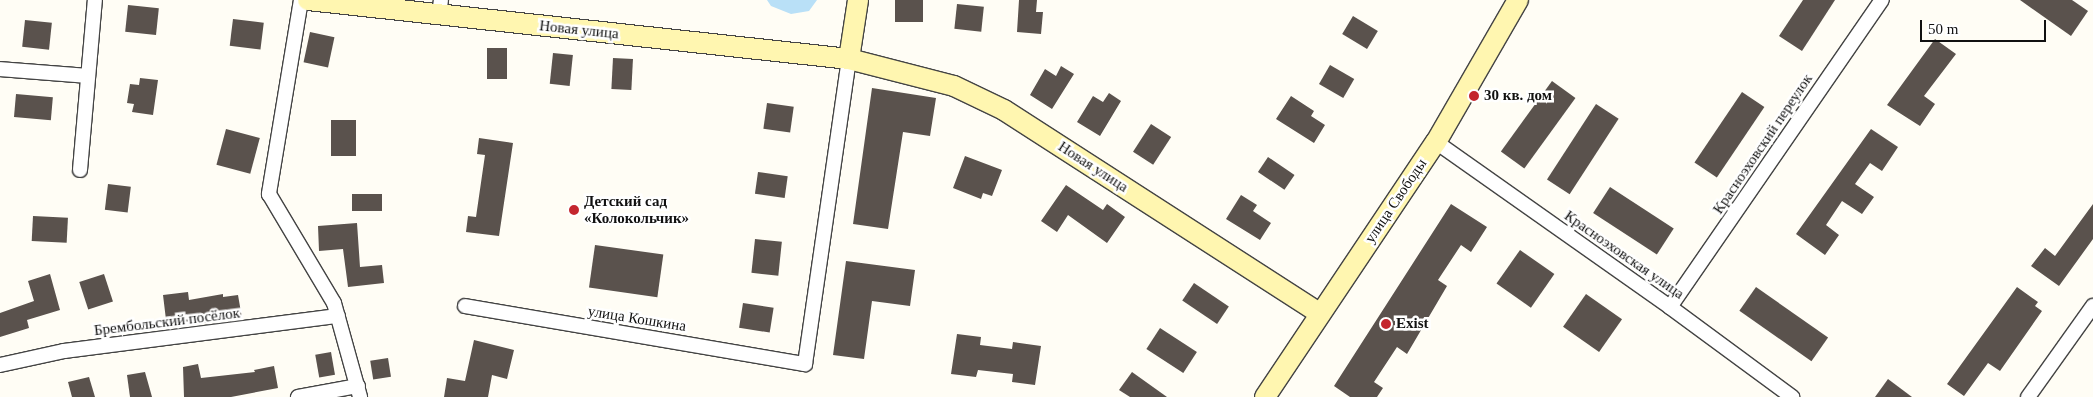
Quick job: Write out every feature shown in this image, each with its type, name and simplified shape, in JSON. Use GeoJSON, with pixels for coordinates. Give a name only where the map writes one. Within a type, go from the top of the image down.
{"type":"FeatureCollection","features":[{"type":"Feature","properties":{"kind":"street"},"geometry":{"type":"LineString","coordinates":[[80,170],[95,0]]}},
{"type":"Feature","properties":{"kind":"street"},"geometry":{"type":"LineString","coordinates":[[298,397],[359,392],[334,303],[270,194],[301,0]]}},
{"type":"Feature","properties":{"kind":"street","name":"Новая улица"},"geometry":{"type":"LineString","coordinates":[[308,0],[440,7],[849,58],[954,86],[1004,110],[1320,314]]}},
{"type":"Feature","properties":{"kind":"street"},"geometry":{"type":"LineString","coordinates":[[849,58],[858,0]]}},
{"type":"Feature","properties":{"kind":"street","name":"Красноэховский переулок"},"geometry":{"type":"LineString","coordinates":[[1670,307],[1882,0]]}},
{"type":"Feature","properties":{"kind":"street","name":"улица Свободы"},"geometry":{"type":"LineString","coordinates":[[1265,397],[1436,142],[1516,1]]}},
{"type":"Feature","properties":{"kind":"street","name":"улица Кошкина"},"geometry":{"type":"LineString","coordinates":[[465,306],[805,364],[849,58]]}},
{"type":"Feature","properties":{"kind":"street"},"geometry":{"type":"LineString","coordinates":[[0,69],[88,76]]}},
{"type":"Feature","properties":{"kind":"street","name":"Красноэховская улица"},"geometry":{"type":"LineString","coordinates":[[1436,142],[1670,307],[1792,397]]}},
{"type":"Feature","properties":{"kind":"street"},"geometry":{"type":"LineString","coordinates":[[2028,397],[2093,306]]}},
{"type":"Feature","properties":{"kind":"street","name":"Брембольский посёлок"},"geometry":{"type":"LineString","coordinates":[[0,365],[64,351],[338,316]]}},
{"type":"Feature","properties":{"kind":"water"},"geometry":{"type":"Polygon","coordinates":[[[767,0],[817,0],[809,11],[791,14],[771,6],[767,0]]]}},
{"type":"Feature","properties":{"kind":"building"},"geometry":{"type":"Polygon","coordinates":[[[895,0],[923,0],[923,22],[895,22],[895,0]]]}},
{"type":"Feature","properties":{"kind":"building"},"geometry":{"type":"Polygon","coordinates":[[[1019,0],[1037,0],[1036,12],[1043,12],[1041,34],[1017,32],[1019,0]]]}},
{"type":"Feature","properties":{"kind":"building"},"geometry":{"type":"Polygon","coordinates":[[[1803,0],[1835,0],[1802,51],[1779,36],[1803,0]]]}},
{"type":"Feature","properties":{"kind":"building"},"geometry":{"type":"Polygon","coordinates":[[[2020,0],[2072,0],[2088,11],[2071,36],[2020,0]]]}},
{"type":"Feature","properties":{"kind":"building"},"geometry":{"type":"Polygon","coordinates":[[[957,4],[984,7],[981,32],[954,29],[957,4]]]}},
{"type":"Feature","properties":{"kind":"building"},"geometry":{"type":"Polygon","coordinates":[[[128,5],[159,8],[156,35],[125,32],[128,5]]]}},
{"type":"Feature","properties":{"kind":"building"},"geometry":{"type":"Polygon","coordinates":[[[1353,16],[1378,31],[1367,49],[1342,34],[1353,16]]]}},
{"type":"Feature","properties":{"kind":"building"},"geometry":{"type":"Polygon","coordinates":[[[233,19],[264,23],[260,50],[230,46],[233,19]]]}},
{"type":"Feature","properties":{"kind":"building"},"geometry":{"type":"Polygon","coordinates":[[[25,20],[52,23],[49,50],[22,47],[25,20]]]}},
{"type":"Feature","properties":{"kind":"building"},"geometry":{"type":"Polygon","coordinates":[[[310,32],[334,37],[328,68],[304,62],[310,32]]]}},
{"type":"Feature","properties":{"kind":"building"},"geometry":{"type":"Polygon","coordinates":[[[1935,39],[1956,54],[1924,96],[1935,104],[1920,126],[1887,105],[1935,39]]]}},
{"type":"Feature","properties":{"kind":"building"},"geometry":{"type":"Polygon","coordinates":[[[487,48],[507,48],[507,79],[487,79],[487,48]]]}},
{"type":"Feature","properties":{"kind":"building"},"geometry":{"type":"Polygon","coordinates":[[[553,53],[573,55],[570,86],[550,84],[553,53]]]}},
{"type":"Feature","properties":{"kind":"building"},"geometry":{"type":"Polygon","coordinates":[[[613,58],[633,59],[631,90],[611,89],[613,58]]]}},
{"type":"Feature","properties":{"kind":"building"},"geometry":{"type":"Polygon","coordinates":[[[1330,65],[1354,79],[1343,98],[1319,84],[1330,65]]]}},
{"type":"Feature","properties":{"kind":"building"},"geometry":{"type":"Polygon","coordinates":[[[1061,66],[1074,74],[1052,109],[1030,95],[1045,69],[1056,76],[1061,66]]]}},
{"type":"Feature","properties":{"kind":"building"},"geometry":{"type":"Polygon","coordinates":[[[140,78],[158,80],[153,115],[132,112],[134,104],[127,103],[130,84],[139,85],[140,78]]]}},
{"type":"Feature","properties":{"kind":"building"},"geometry":{"type":"Polygon","coordinates":[[[1552,81],[1575,98],[1524,168],[1501,151],[1552,81]]]}},
{"type":"Feature","properties":{"kind":"building"},"geometry":{"type":"Polygon","coordinates":[[[872,88],[936,98],[930,136],[903,132],[888,229],[853,224],[872,88]]]}},
{"type":"Feature","properties":{"kind":"building"},"geometry":{"type":"Polygon","coordinates":[[[1742,92],[1764,107],[1717,178],[1694,162],[1742,92]]]}},
{"type":"Feature","properties":{"kind":"building"},"geometry":{"type":"Polygon","coordinates":[[[1109,93],[1121,101],[1100,136],[1077,122],[1093,96],[1103,102],[1109,93]]]}},
{"type":"Feature","properties":{"kind":"building"},"geometry":{"type":"Polygon","coordinates":[[[16,94],[53,97],[51,120],[14,117],[16,94]]]}},
{"type":"Feature","properties":{"kind":"building"},"geometry":{"type":"Polygon","coordinates":[[[1291,96],[1314,111],[1311,116],[1325,125],[1314,143],[1276,119],[1291,96]]]}},
{"type":"Feature","properties":{"kind":"building"},"geometry":{"type":"Polygon","coordinates":[[[767,103],[794,107],[790,133],[763,129],[767,103]]]}},
{"type":"Feature","properties":{"kind":"building"},"geometry":{"type":"Polygon","coordinates":[[[1596,104],[1619,119],[1570,194],[1547,179],[1596,104]]]}},
{"type":"Feature","properties":{"kind":"building"},"geometry":{"type":"Polygon","coordinates":[[[331,120],[356,120],[356,156],[331,156],[331,120]]]}},
{"type":"Feature","properties":{"kind":"building"},"geometry":{"type":"Polygon","coordinates":[[[1151,124],[1171,137],[1153,165],[1133,152],[1151,124]]]}},
{"type":"Feature","properties":{"kind":"building"},"geometry":{"type":"Polygon","coordinates":[[[226,129],[260,138],[250,174],[216,165],[226,129]]]}},
{"type":"Feature","properties":{"kind":"building"},"geometry":{"type":"Polygon","coordinates":[[[1871,129],[1898,147],[1882,171],[1870,163],[1855,184],[1874,197],[1862,214],[1842,201],[1826,225],[1839,235],[1825,255],[1796,234],[1871,129]]]}},
{"type":"Feature","properties":{"kind":"building"},"geometry":{"type":"Polygon","coordinates":[[[479,138],[513,143],[499,236],[466,232],[468,216],[476,217],[485,155],[477,154],[479,138]]]}},
{"type":"Feature","properties":{"kind":"building"},"geometry":{"type":"Polygon","coordinates":[[[965,156],[1002,170],[992,196],[983,193],[981,199],[953,188],[965,156]]]}},
{"type":"Feature","properties":{"kind":"building"},"geometry":{"type":"Polygon","coordinates":[[[1268,157],[1295,175],[1284,190],[1258,172],[1268,157]]]}},
{"type":"Feature","properties":{"kind":"building"},"geometry":{"type":"Polygon","coordinates":[[[758,172],[788,176],[785,198],[755,194],[758,172]]]}},
{"type":"Feature","properties":{"kind":"building"},"geometry":{"type":"Polygon","coordinates":[[[108,184],[131,187],[128,213],[105,210],[108,184]]]}},
{"type":"Feature","properties":{"kind":"building"},"geometry":{"type":"Polygon","coordinates":[[[1066,185],[1103,210],[1107,204],[1125,217],[1107,243],[1068,215],[1057,232],[1041,221],[1066,185]]]}},
{"type":"Feature","properties":{"kind":"building"},"geometry":{"type":"Polygon","coordinates":[[[1610,187],[1674,228],[1657,254],[1593,213],[1610,187]]]}},
{"type":"Feature","properties":{"kind":"building"},"geometry":{"type":"Polygon","coordinates":[[[352,194],[382,194],[382,211],[352,211],[352,194]]]}},
{"type":"Feature","properties":{"kind":"building"},"geometry":{"type":"Polygon","coordinates":[[[1241,195],[1257,205],[1253,211],[1271,223],[1260,240],[1226,219],[1241,195]]]}},
{"type":"Feature","properties":{"kind":"building"},"geometry":{"type":"Polygon","coordinates":[[[1451,204],[1487,227],[1471,252],[1461,245],[1438,280],[1447,286],[1407,354],[1397,347],[1374,382],[1383,388],[1377,397],[1350,397],[1334,386],[1451,204]]]}},
{"type":"Feature","properties":{"kind":"building"},"geometry":{"type":"Polygon","coordinates":[[[2093,204],[2093,239],[2059,286],[2031,266],[2045,248],[2055,256],[2093,204]]]}},
{"type":"Feature","properties":{"kind":"building"},"geometry":{"type":"Polygon","coordinates":[[[33,216],[68,218],[67,243],[32,241],[33,216]]]}},
{"type":"Feature","properties":{"kind":"building"},"geometry":{"type":"Polygon","coordinates":[[[357,223],[360,267],[382,265],[384,283],[348,287],[343,249],[319,251],[318,226],[357,223]]]}},
{"type":"Feature","properties":{"kind":"building"},"geometry":{"type":"Polygon","coordinates":[[[755,239],[782,242],[778,276],[751,273],[755,239]]]}},
{"type":"Feature","properties":{"kind":"building"},"geometry":{"type":"Polygon","coordinates":[[[595,245],[663,255],[657,297],[589,288],[595,245]]]}},
{"type":"Feature","properties":{"kind":"building"},"geometry":{"type":"Polygon","coordinates":[[[1520,250],[1554,274],[1531,308],[1496,284],[1520,250]]]}},
{"type":"Feature","properties":{"kind":"building"},"geometry":{"type":"Polygon","coordinates":[[[846,261],[915,270],[910,306],[872,301],[864,359],[833,355],[846,261]]]}},
{"type":"Feature","properties":{"kind":"building"},"geometry":{"type":"Polygon","coordinates":[[[50,274],[60,310],[27,320],[29,328],[0,337],[0,313],[34,301],[28,281],[50,274]]]}},
{"type":"Feature","properties":{"kind":"building"},"geometry":{"type":"Polygon","coordinates":[[[104,274],[113,302],[88,310],[79,282],[104,274]]]}},
{"type":"Feature","properties":{"kind":"building"},"geometry":{"type":"Polygon","coordinates":[[[1194,283],[1229,306],[1217,324],[1182,300],[1194,283]]]}},
{"type":"Feature","properties":{"kind":"building"},"geometry":{"type":"Polygon","coordinates":[[[1756,287],[1828,337],[1811,361],[1739,311],[1756,287]]]}},
{"type":"Feature","properties":{"kind":"building"},"geometry":{"type":"Polygon","coordinates":[[[2017,287],[2038,302],[2035,306],[2042,311],[2000,371],[1988,363],[1964,396],[1947,384],[2017,287]]]}},
{"type":"Feature","properties":{"kind":"building"},"geometry":{"type":"Polygon","coordinates":[[[188,292],[189,300],[223,294],[223,297],[238,295],[242,318],[167,328],[163,295],[188,292]]]}},
{"type":"Feature","properties":{"kind":"building"},"geometry":{"type":"Polygon","coordinates":[[[1586,294],[1622,319],[1599,352],[1563,327],[1586,294]]]}},
{"type":"Feature","properties":{"kind":"building"},"geometry":{"type":"Polygon","coordinates":[[[743,303],[774,308],[770,333],[739,328],[743,303]]]}},
{"type":"Feature","properties":{"kind":"building"},"geometry":{"type":"Polygon","coordinates":[[[1160,328],[1197,352],[1183,373],[1146,349],[1160,328]]]}},
{"type":"Feature","properties":{"kind":"building"},"geometry":{"type":"Polygon","coordinates":[[[957,334],[981,337],[980,345],[1012,349],[1013,342],[1041,346],[1035,385],[1012,382],[1013,374],[978,370],[976,377],[951,374],[957,334]]]}},
{"type":"Feature","properties":{"kind":"building"},"geometry":{"type":"Polygon","coordinates":[[[474,340],[514,350],[507,379],[492,375],[488,397],[444,397],[447,378],[465,381],[474,340]]]}},
{"type":"Feature","properties":{"kind":"building"},"geometry":{"type":"Polygon","coordinates":[[[331,352],[335,375],[319,377],[315,355],[331,352]]]}},
{"type":"Feature","properties":{"kind":"building"},"geometry":{"type":"Polygon","coordinates":[[[388,358],[391,377],[373,380],[370,361],[388,358]]]}},
{"type":"Feature","properties":{"kind":"building"},"geometry":{"type":"Polygon","coordinates":[[[198,364],[201,378],[255,372],[254,370],[274,366],[278,388],[231,397],[184,397],[183,367],[198,364]]]}},
{"type":"Feature","properties":{"kind":"building"},"geometry":{"type":"Polygon","coordinates":[[[145,372],[152,397],[130,397],[127,375],[145,372]]]}},
{"type":"Feature","properties":{"kind":"building"},"geometry":{"type":"Polygon","coordinates":[[[1132,372],[1167,397],[1130,397],[1119,390],[1132,372]]]}},
{"type":"Feature","properties":{"kind":"building"},"geometry":{"type":"Polygon","coordinates":[[[89,377],[95,397],[72,397],[68,382],[89,377]]]}},
{"type":"Feature","properties":{"kind":"building"},"geometry":{"type":"Polygon","coordinates":[[[1888,379],[1912,397],[1875,397],[1888,379]]]}},
{"type":"Feature","properties":{"kind":"place","name":"30 кв. дом"},"geometry":{"type":"Point","coordinates":[1474,96]}},
{"type":"Feature","properties":{"kind":"place","name":"Детский сад «Колокольчик»"},"geometry":{"type":"Point","coordinates":[574,210]}},
{"type":"Feature","properties":{"kind":"place","name":"Exist"},"geometry":{"type":"Point","coordinates":[1386,324]}}]}
